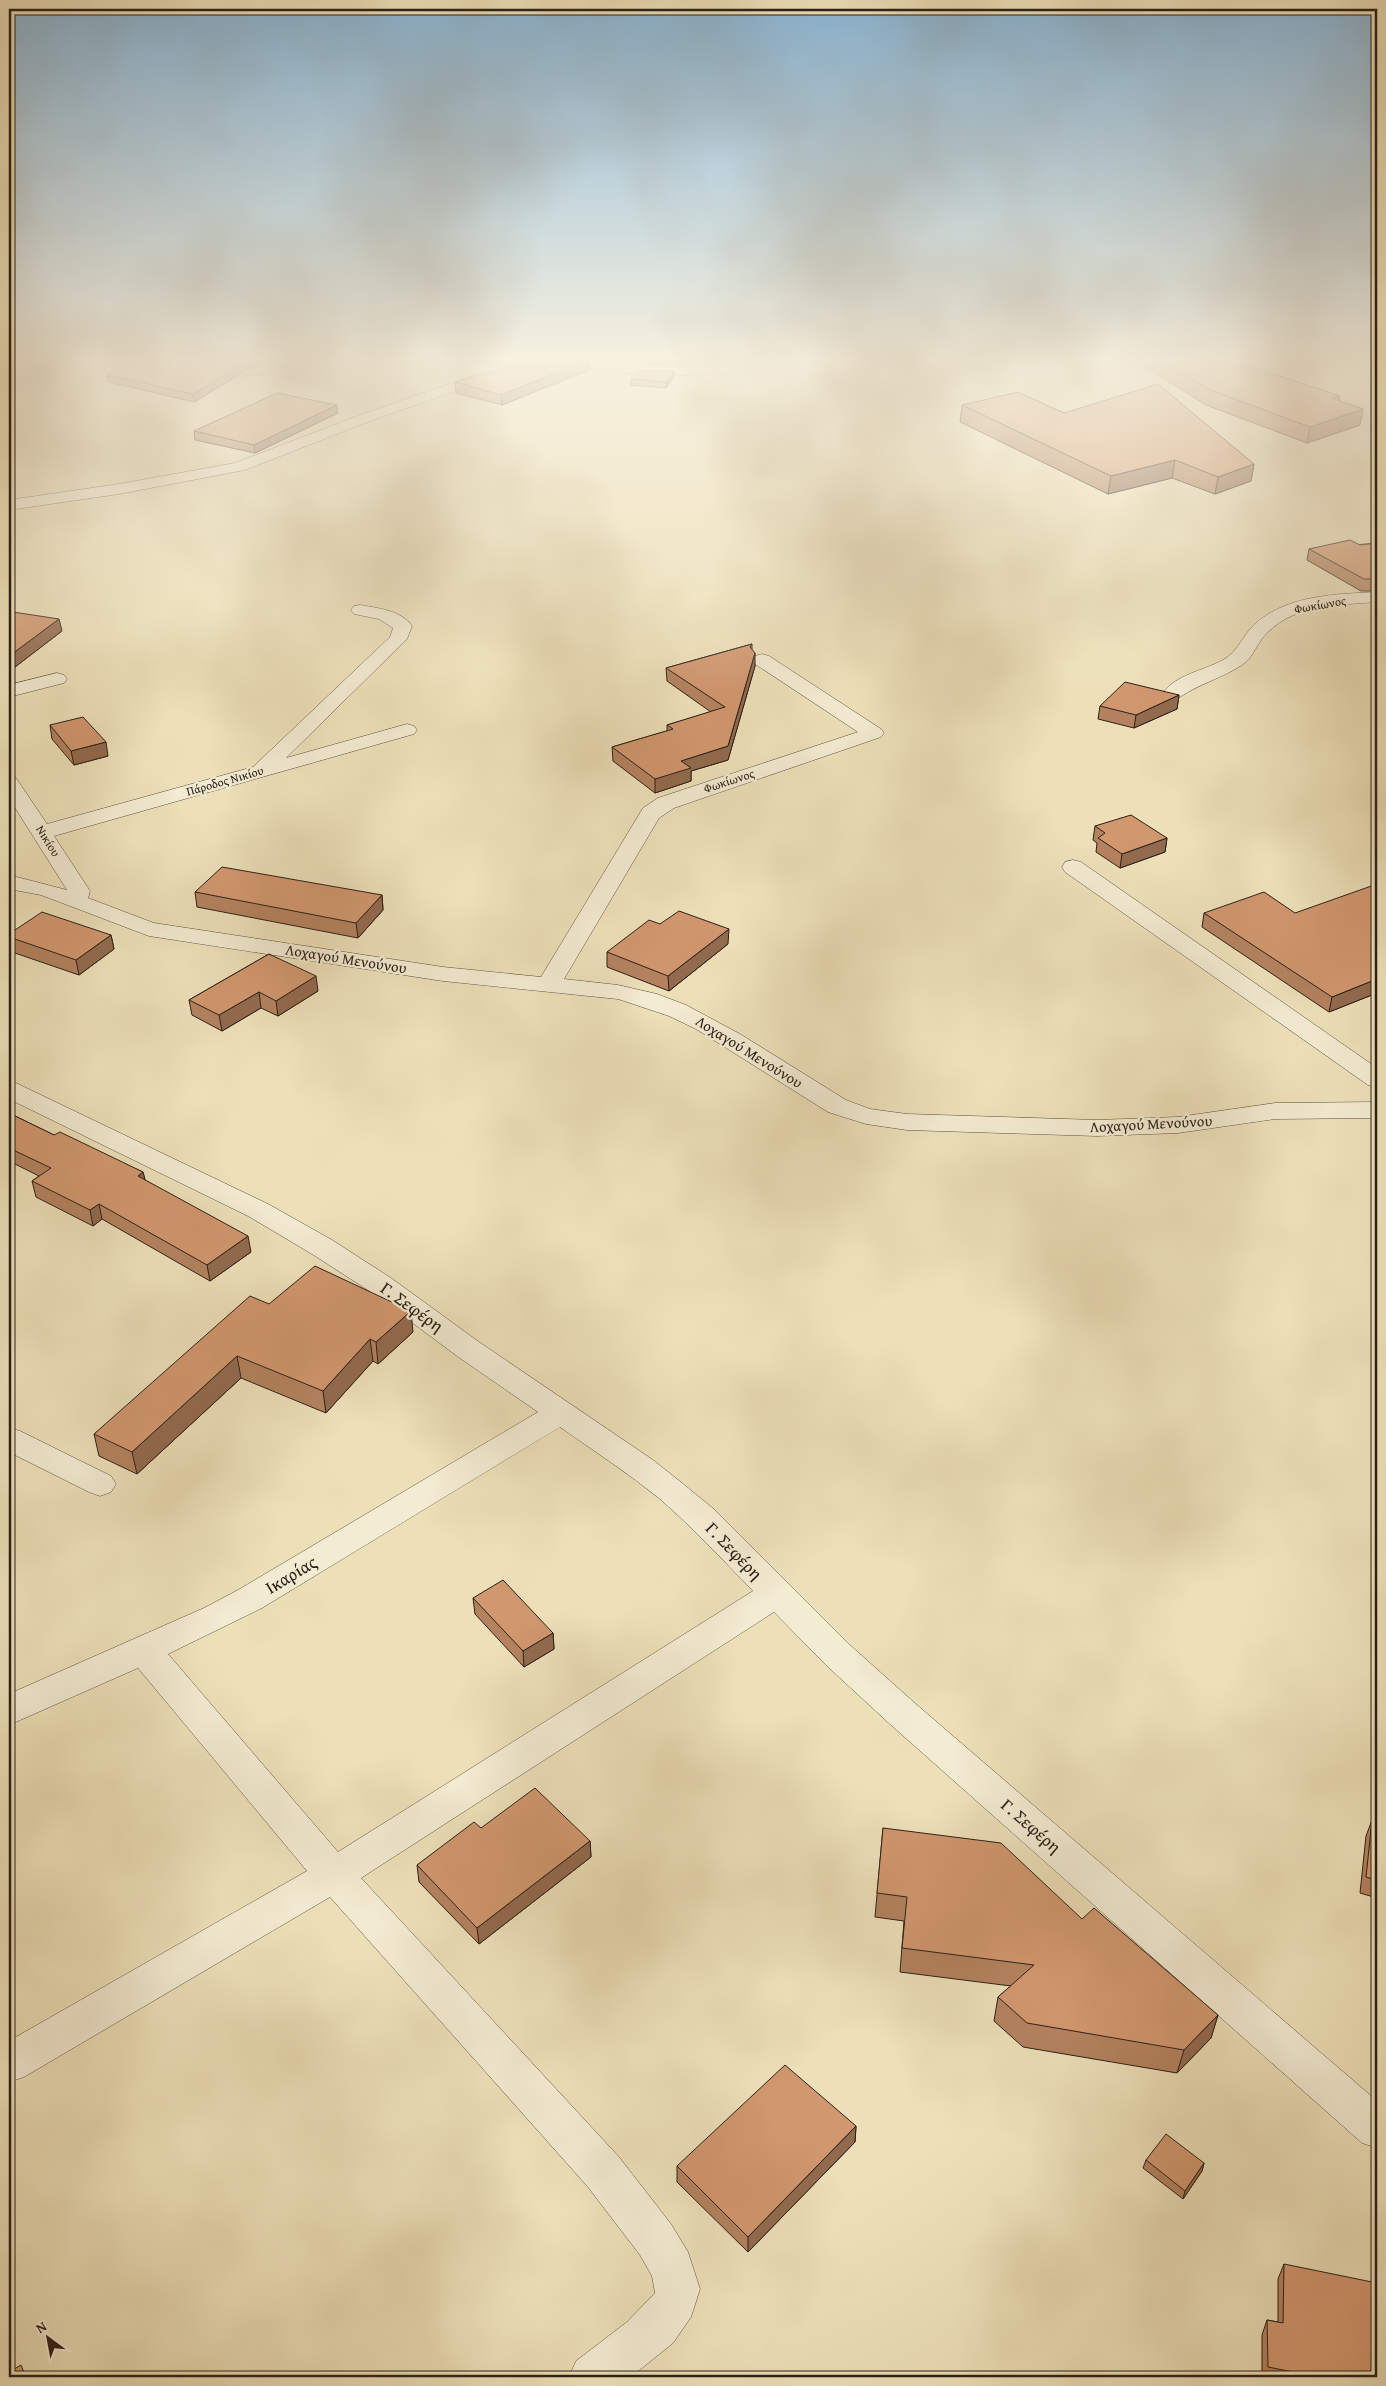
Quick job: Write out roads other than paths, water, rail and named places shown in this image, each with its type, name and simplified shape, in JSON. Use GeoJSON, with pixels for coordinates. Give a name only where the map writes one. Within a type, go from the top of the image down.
{"type":"FeatureCollection","features":[{"type":"Feature","properties":{"kind":"street"},"geometry":{"type":"LineString","coordinates":[[9,504],[99,492],[237,467]]}},
{"type":"Feature","properties":{"kind":"street","name":"Φωκίωνος"},"geometry":{"type":"LineString","coordinates":[[1173,693],[1190,682],[1235,661],[1242,655],[1258,630],[1284,612],[1318,603],[1377,597]]}},
{"type":"Feature","properties":{"kind":"street"},"geometry":{"type":"LineString","coordinates":[[259,771],[398,639],[403,626],[385,615],[360,610]]}},
{"type":"Feature","properties":{"kind":"street","name":"Φωκίωνος"},"geometry":{"type":"LineString","coordinates":[[548,986],[643,824],[656,808],[686,795],[874,733],[762,660]]}},
{"type":"Feature","properties":{"kind":"street"},"geometry":{"type":"LineString","coordinates":[[9,691],[57,679]]}},
{"type":"Feature","properties":{"kind":"street","name":"Πάροδος Νικίου"},"geometry":{"type":"LineString","coordinates":[[43,832],[407,730]]}},
{"type":"Feature","properties":{"kind":"street","name":"Νικίου"},"geometry":{"type":"LineString","coordinates":[[9,782],[43,832],[79,891],[70,900]]}},
{"type":"Feature","properties":{"kind":"street"},"geometry":{"type":"LineString","coordinates":[[1073,867],[1377,1080]]}},
{"type":"Feature","properties":{"kind":"street","name":"Λοχαγού Μενούνου"},"geometry":{"type":"LineString","coordinates":[[9,882],[47,890],[149,929],[443,974],[630,994],[677,1009],[722,1032],[837,1106],[858,1114],[892,1120],[1097,1128],[1178,1125],[1275,1111],[1377,1110]]}},
{"type":"Feature","properties":{"kind":"street","name":"Γ. Σεφέρη"},"geometry":{"type":"LineString","coordinates":[[9,1089],[227,1194],[315,1243],[381,1285],[560,1414],[642,1468],[703,1519],[839,1656],[904,1715],[1377,2128]]}},
{"type":"Feature","properties":{"kind":"street","name":"Ικαρίας"},"geometry":{"type":"LineString","coordinates":[[9,1710],[250,1599],[560,1414]]}},
{"type":"Feature","properties":{"kind":"street"},"geometry":{"type":"LineString","coordinates":[[9,1440],[100,1484]]}},
{"type":"Feature","properties":{"kind":"street"},"geometry":{"type":"LineString","coordinates":[[9,2063],[334,1875],[776,1593]]}},
{"type":"Feature","properties":{"kind":"street"},"geometry":{"type":"LineString","coordinates":[[143,1649],[334,1875],[609,2179],[652,2234],[674,2273],[677,2295],[666,2314],[646,2336],[592,2377]]}}]}
